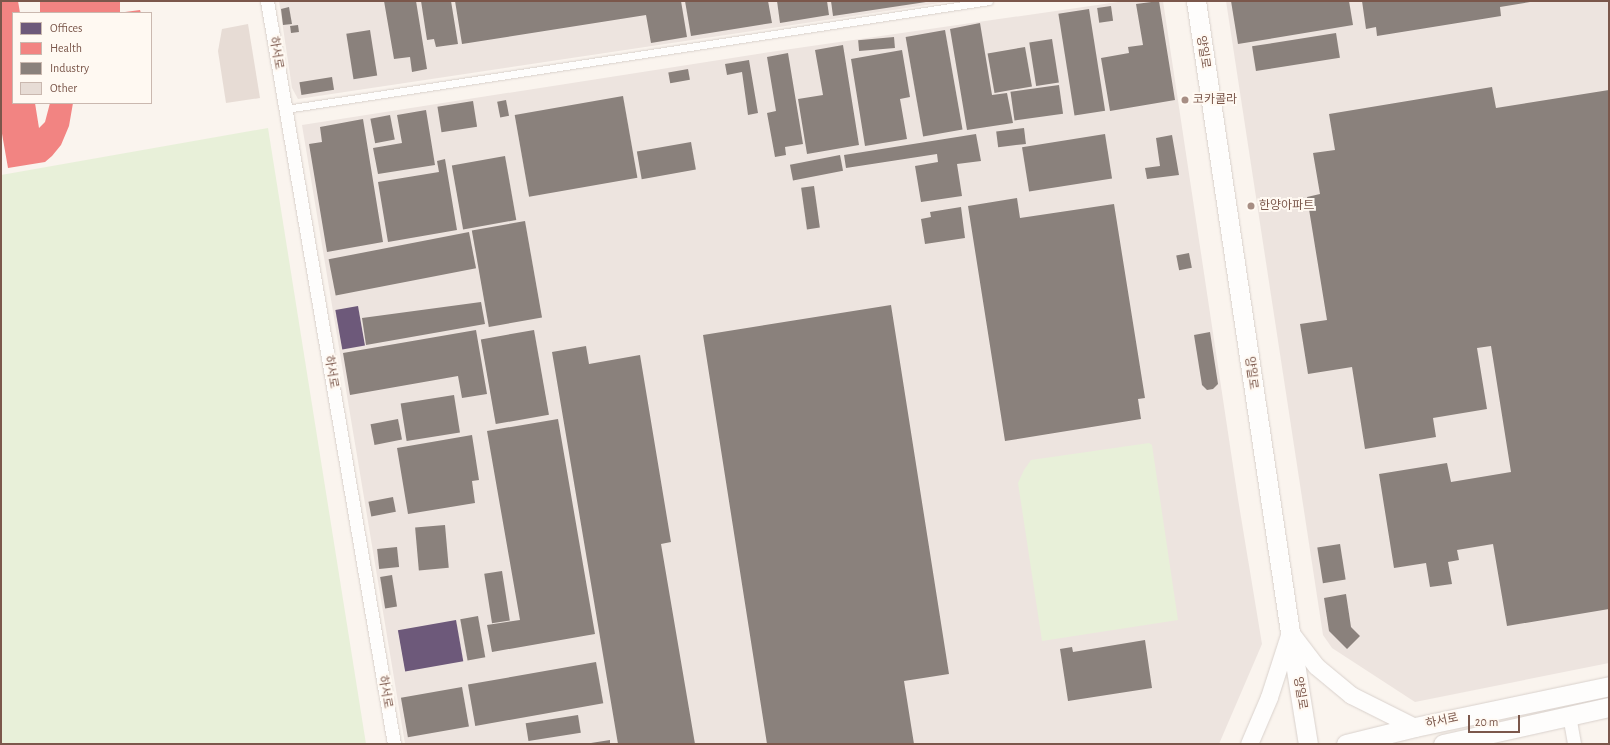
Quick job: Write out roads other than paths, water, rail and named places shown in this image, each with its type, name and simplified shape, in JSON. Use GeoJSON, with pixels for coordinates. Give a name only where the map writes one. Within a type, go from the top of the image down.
{"type":"FeatureCollection","features":[{"type":"Feature","properties":{"kind":"main road","name":"양일로"},"geometry":{"type":"LineString","coordinates":[[1196,1],[1308,744]]}},
{"type":"Feature","properties":{"kind":"main road","name":"하서로"},"geometry":{"type":"LineString","coordinates":[[1346,744],[1415,726],[1609,686]]}},
{"type":"Feature","properties":{"kind":"main road","name":"하서로"},"geometry":{"type":"LineString","coordinates":[[1443,744],[1609,707]]}},
{"type":"Feature","properties":{"kind":"street","name":"하서로"},"geometry":{"type":"LineString","coordinates":[[267,1],[394,744]]}},
{"type":"Feature","properties":{"kind":"street"},"geometry":{"type":"LineString","coordinates":[[1290,632],[1316,666],[1351,695],[1415,726]]}},
{"type":"Feature","properties":{"kind":"street"},"geometry":{"type":"LineString","coordinates":[[1249,744],[1269,697],[1290,632]]}},
{"type":"Feature","properties":{"kind":"street"},"geometry":{"type":"LineString","coordinates":[[1569,715],[1574,744]]}},
{"type":"Feature","properties":{"kind":"lane"},"geometry":{"type":"LineString","coordinates":[[286,109],[989,1]]}},
{"type":"Feature","properties":{"kind":"place","name":"코카콜라"},"geometry":{"type":"Point","coordinates":[1185,100]}},
{"type":"Feature","properties":{"kind":"place","name":"한양아파트"},"geometry":{"type":"Point","coordinates":[1251,206]}}]}
